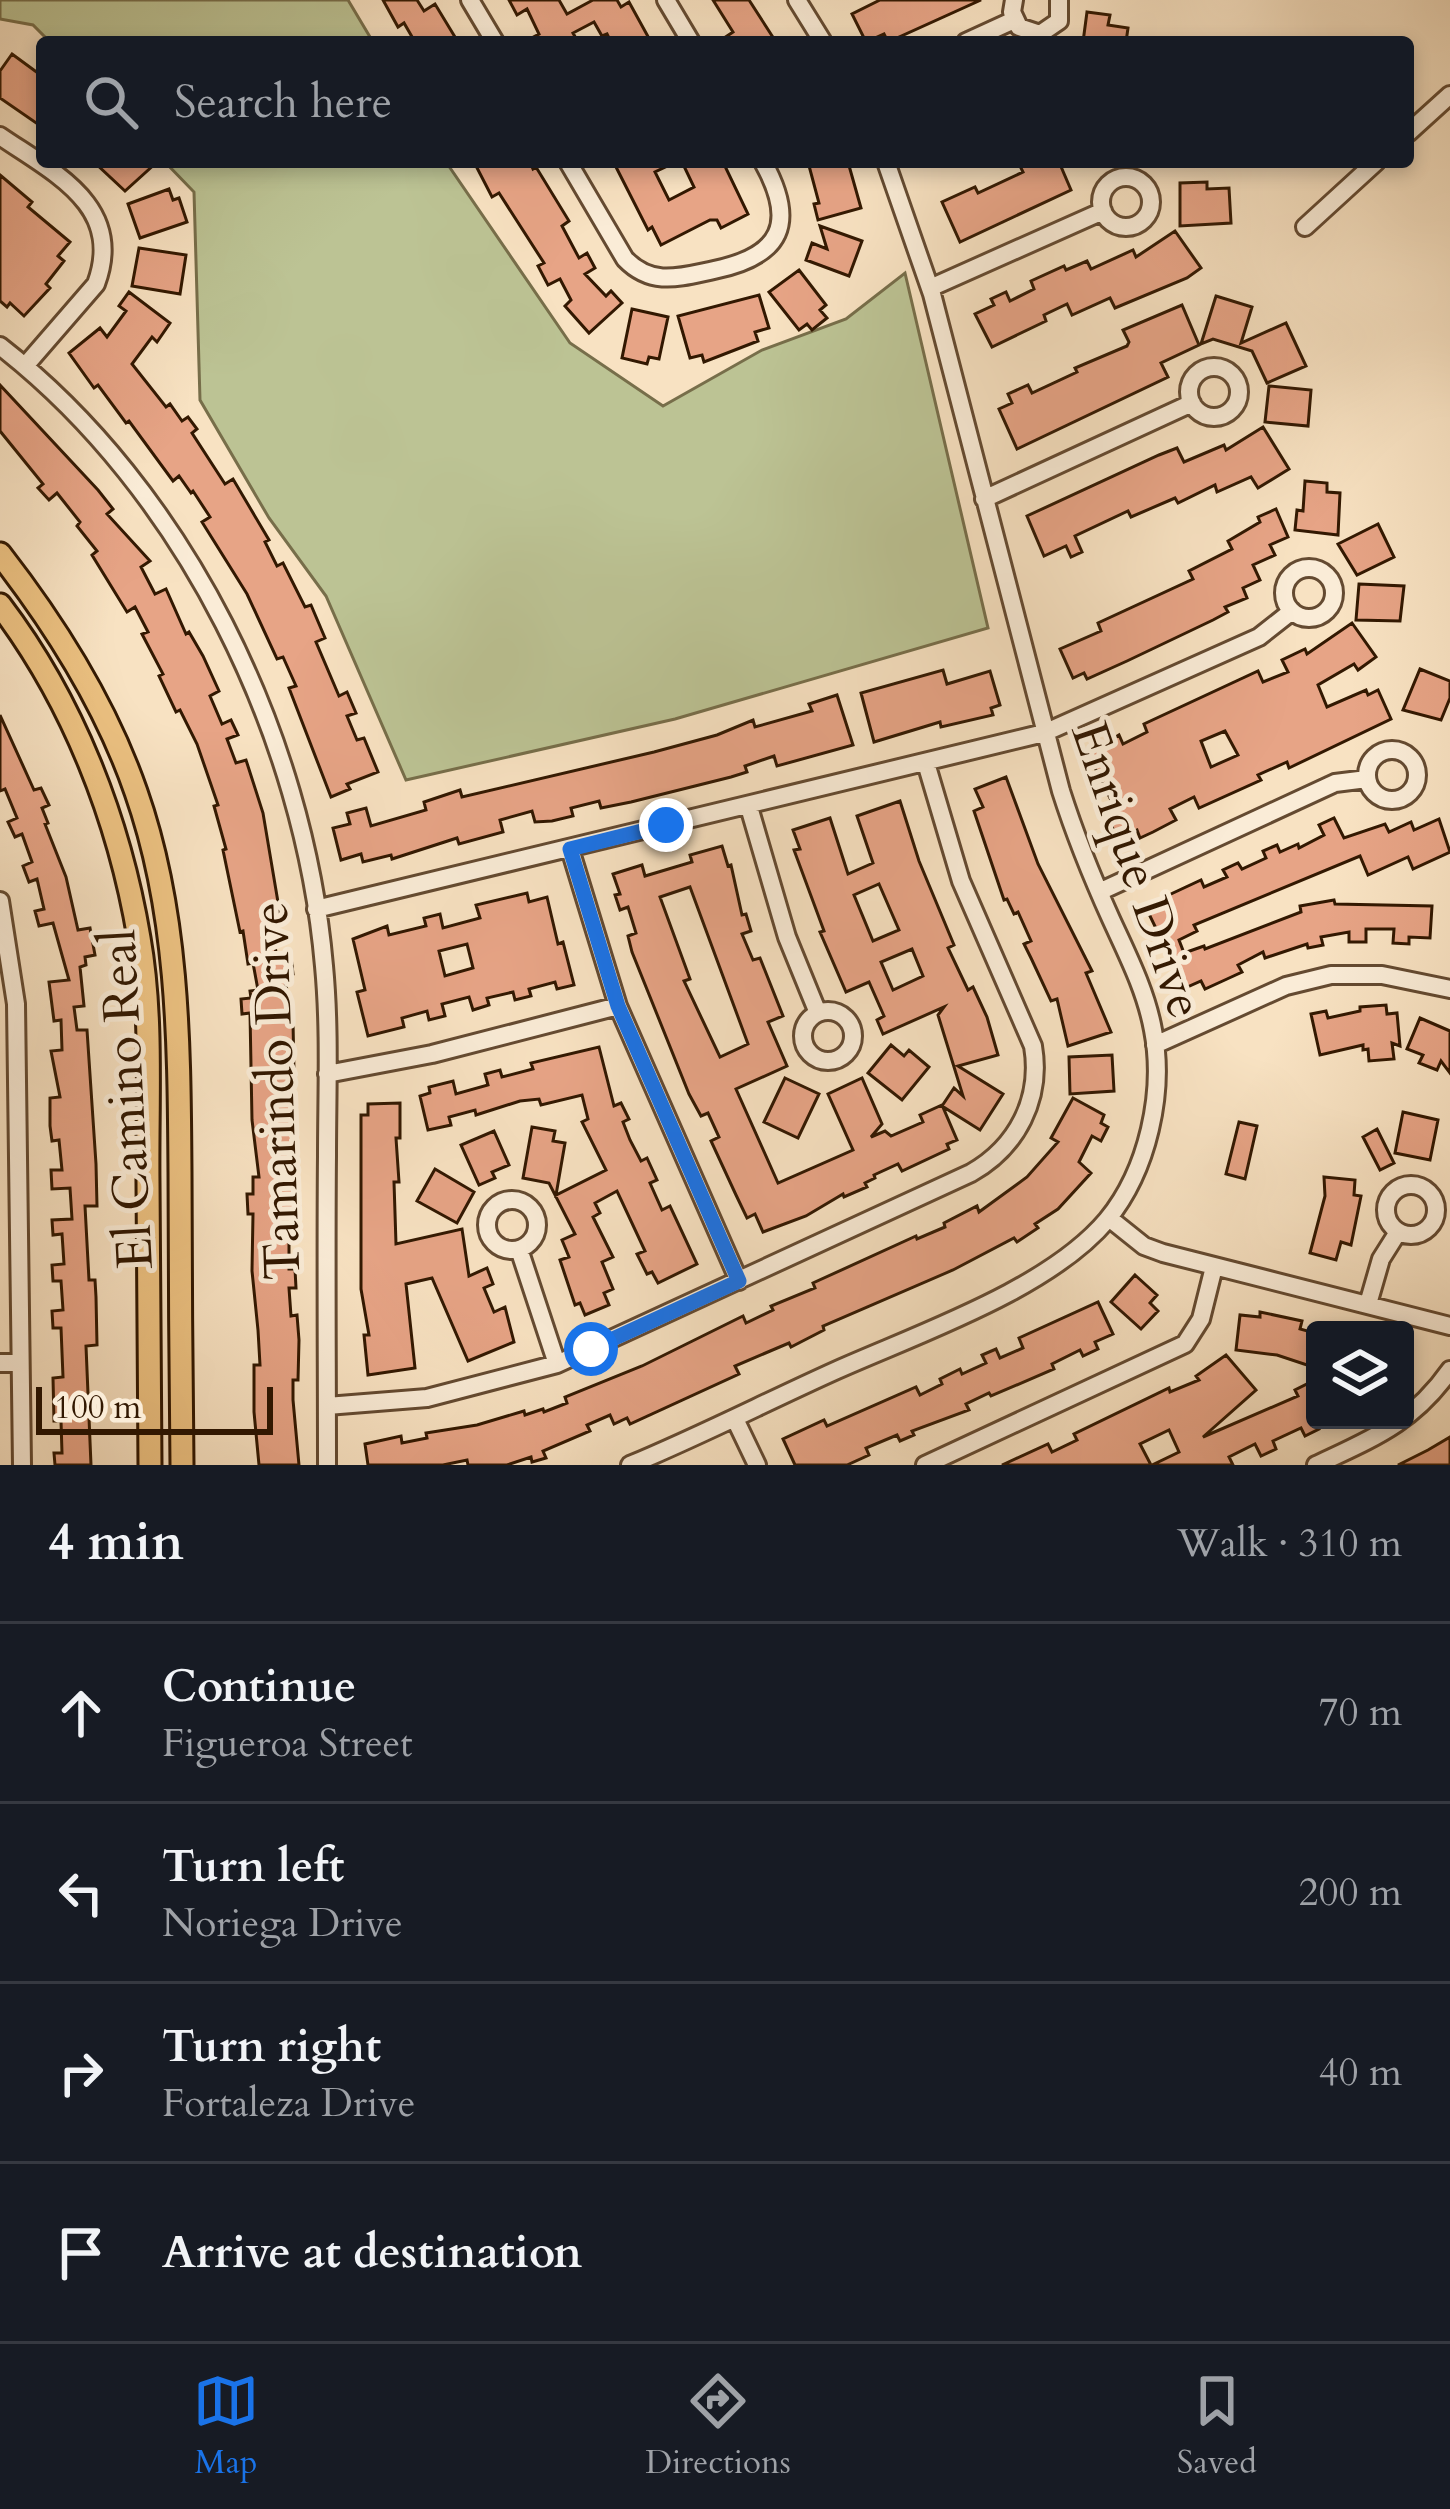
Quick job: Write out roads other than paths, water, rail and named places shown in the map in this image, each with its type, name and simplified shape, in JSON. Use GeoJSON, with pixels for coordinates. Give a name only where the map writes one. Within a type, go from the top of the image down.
{"type":"FeatureCollection","features":[{"type":"Feature","properties":{"kind":"main road","name":"El Camino Real"},"geometry":{"type":"LineString","coordinates":[[0,554],[68,647],[113,738],[141,809],[170,937],[178,1028],[182,1465]]}},
{"type":"Feature","properties":{"kind":"main road","name":"El Camino Real"},"geometry":{"type":"LineString","coordinates":[[0,605],[40,662],[77,735],[116,838],[140,940],[147,1038],[150,1465]]}},
{"type":"Feature","properties":{"kind":"street"},"geometry":{"type":"LineString","coordinates":[[470,0],[491,36]]}},
{"type":"Feature","properties":{"kind":"street"},"geometry":{"type":"LineString","coordinates":[[666,0],[687,36]]}},
{"type":"Feature","properties":{"kind":"street"},"geometry":{"type":"LineString","coordinates":[[797,0],[819,36]]}},
{"type":"Feature","properties":{"kind":"street"},"geometry":{"type":"LineString","coordinates":[[1014,0],[1014,20],[1025,32],[1048,32],[1059,21],[1060,0]]}},
{"type":"Feature","properties":{"kind":"street"},"geometry":{"type":"LineString","coordinates":[[979,36],[1014,20]]}},
{"type":"Feature","properties":{"kind":"street"},"geometry":{"type":"LineString","coordinates":[[1414,128],[1450,95]]}},
{"type":"Feature","properties":{"kind":"street"},"geometry":{"type":"LineString","coordinates":[[0,136],[36,163]]}},
{"type":"Feature","properties":{"kind":"street"},"geometry":{"type":"LineString","coordinates":[[26,366],[96,284],[102,267],[98,218],[80,195],[43,168]]}},
{"type":"Feature","properties":{"kind":"street"},"geometry":{"type":"LineString","coordinates":[[572,168],[626,259],[635,269],[661,279],[743,264],[769,248],[782,220],[781,201],[766,168]]}},
{"type":"Feature","properties":{"kind":"street","name":"Enrique Drive"},"geometry":{"type":"LineString","coordinates":[[630,1465],[1042,1274],[1109,1218],[1150,1131],[1156,1093],[1155,1045],[1143,991],[1073,830],[930,288],[888,168]]}},
{"type":"Feature","properties":{"kind":"street"},"geometry":{"type":"LineString","coordinates":[[1305,227],[1369,168]]}},
{"type":"Feature","properties":{"kind":"street"},"geometry":{"type":"LineString","coordinates":[[930,288],[1103,211]]}},
{"type":"Feature","properties":{"kind":"street","name":"Tamarindo Drive"},"geometry":{"type":"LineString","coordinates":[[0,346],[26,366],[122,468],[184,554],[236,652],[281,763],[304,847],[324,966],[327,1465]]}},
{"type":"Feature","properties":{"kind":"street"},"geometry":{"type":"LineString","coordinates":[[984,499],[1192,403]]}},
{"type":"Feature","properties":{"kind":"street"},"geometry":{"type":"LineString","coordinates":[[316,909],[1045,734],[1259,637],[1292,611]]}},
{"type":"Feature","properties":{"kind":"street"},"geometry":{"type":"LineString","coordinates":[[327,1406],[427,1398],[557,1364],[988,1164],[1024,1118],[1034,1080],[1033,1046],[954,862],[926,763]]}},
{"type":"Feature","properties":{"kind":"street"},"geometry":{"type":"LineString","coordinates":[[1099,892],[1335,783],[1367,779]]}},
{"type":"Feature","properties":{"kind":"street"},"geometry":{"type":"LineString","coordinates":[[749,807],[787,937],[818,1013]]}},
{"type":"Feature","properties":{"kind":"street"},"geometry":{"type":"LineString","coordinates":[[570,849],[618,1006],[739,1281]]}},
{"type":"Feature","properties":{"kind":"street"},"geometry":{"type":"LineString","coordinates":[[0,901],[11,956],[10,1363],[22,1465]]}},
{"type":"Feature","properties":{"kind":"street"},"geometry":{"type":"LineString","coordinates":[[1155,1045],[1286,986],[1331,975],[1382,975],[1450,989]]}},
{"type":"Feature","properties":{"kind":"street"},"geometry":{"type":"LineString","coordinates":[[327,1075],[433,1054],[618,1006]]}},
{"type":"Feature","properties":{"kind":"street"},"geometry":{"type":"LineString","coordinates":[[1109,1218],[1144,1246],[1450,1326]]}},
{"type":"Feature","properties":{"kind":"street"},"geometry":{"type":"LineString","coordinates":[[1368,1304],[1381,1259],[1398,1232]]}},
{"type":"Feature","properties":{"kind":"street"},"geometry":{"type":"LineString","coordinates":[[519,1249],[557,1364]]}},
{"type":"Feature","properties":{"kind":"street"},"geometry":{"type":"LineString","coordinates":[[925,1465],[1185,1344],[1201,1319],[1214,1267]]}},
{"type":"Feature","properties":{"kind":"street"},"geometry":{"type":"LineString","coordinates":[[1316,1465],[1398,1426],[1450,1370]]}},
{"type":"Feature","properties":{"kind":"street"},"geometry":{"type":"LineString","coordinates":[[735,1419],[757,1465]]}}]}
